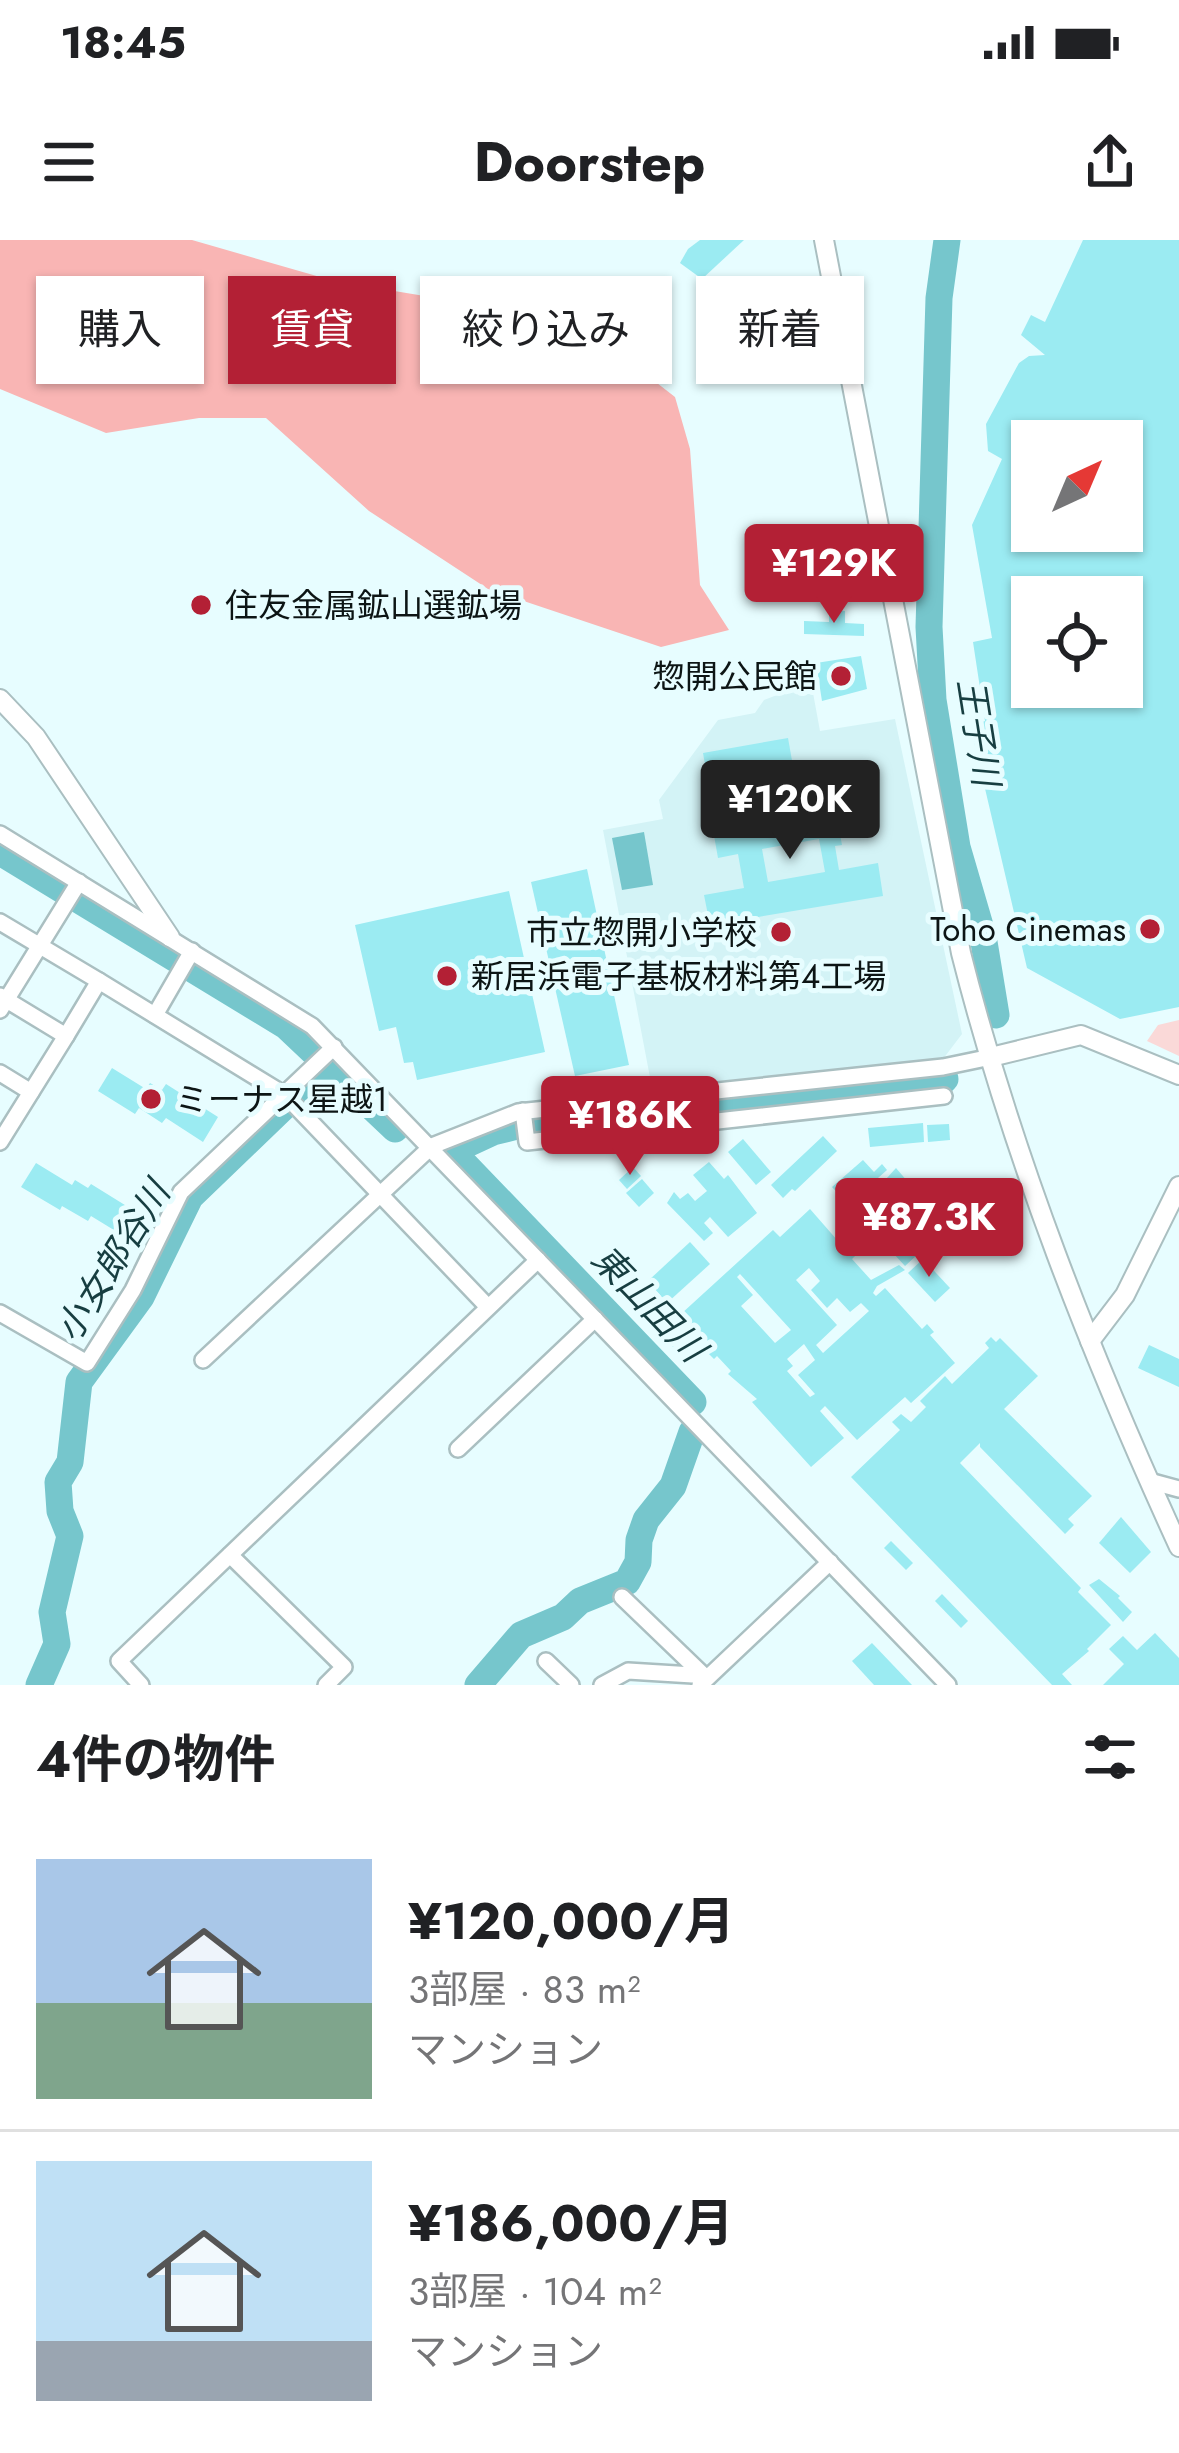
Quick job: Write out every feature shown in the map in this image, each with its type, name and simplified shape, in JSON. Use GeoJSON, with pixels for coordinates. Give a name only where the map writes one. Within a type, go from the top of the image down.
{"type":"FeatureCollection","features":[{"type":"Feature","properties":{"kind":"street"},"geometry":{"type":"LineString","coordinates":[[824,240],[961,953],[1019,1153],[1090,1341],[1179,1547]]}},
{"type":"Feature","properties":{"kind":"street"},"geometry":{"type":"LineString","coordinates":[[0,699],[36,737],[170,937]]}},
{"type":"Feature","properties":{"kind":"street"},"geometry":{"type":"LineString","coordinates":[[0,834],[312,1026],[948,1685]]}},
{"type":"Feature","properties":{"kind":"street"},"geometry":{"type":"LineString","coordinates":[[102,896],[122,882],[125,870]]}},
{"type":"Feature","properties":{"kind":"street"},"geometry":{"type":"LineString","coordinates":[[66,1036],[2,1002],[78,882]]}},
{"type":"Feature","properties":{"kind":"street"},"geometry":{"type":"LineString","coordinates":[[0,922],[289,1100],[487,1306]]}},
{"type":"Feature","properties":{"kind":"street"},"geometry":{"type":"LineString","coordinates":[[155,1016],[191,953]]}},
{"type":"Feature","properties":{"kind":"street"},"geometry":{"type":"LineString","coordinates":[[0,1142],[99,981]]}},
{"type":"Feature","properties":{"kind":"street"},"geometry":{"type":"LineString","coordinates":[[202,1360],[432,1146],[523,1112],[943,1067],[1081,1035],[1179,1075]]}},
{"type":"Feature","properties":{"kind":"street"},"geometry":{"type":"LineString","coordinates":[[0,1313],[87,1363],[133,1289],[181,1192],[289,1100],[332,1049]]}},
{"type":"Feature","properties":{"kind":"street"},"geometry":{"type":"LineString","coordinates":[[0,1073],[31,1092]]}},
{"type":"Feature","properties":{"kind":"street"},"geometry":{"type":"LineString","coordinates":[[523,1112],[527,1142],[944,1096]]}},
{"type":"Feature","properties":{"kind":"street"},"geometry":{"type":"LineString","coordinates":[[1090,1341],[1125,1295],[1179,1186]]}},
{"type":"Feature","properties":{"kind":"street"},"geometry":{"type":"LineString","coordinates":[[141,1685],[119,1661],[538,1260]]}},
{"type":"Feature","properties":{"kind":"street"},"geometry":{"type":"LineString","coordinates":[[458,1449],[596,1319]]}},
{"type":"Feature","properties":{"kind":"street"},"geometry":{"type":"LineString","coordinates":[[1149,1481],[1179,1489]]}},
{"type":"Feature","properties":{"kind":"street"},"geometry":{"type":"LineString","coordinates":[[230,1555],[344,1667],[326,1685]]}},
{"type":"Feature","properties":{"kind":"street"},"geometry":{"type":"LineString","coordinates":[[602,1685],[628,1671],[703,1678],[830,1562]]}},
{"type":"Feature","properties":{"kind":"street"},"geometry":{"type":"LineString","coordinates":[[622,1598],[703,1678]]}},
{"type":"Feature","properties":{"kind":"street"},"geometry":{"type":"LineString","coordinates":[[546,1661],[571,1685]]}},
{"type":"Feature","properties":{"kind":"shaded area"},"geometry":{"type":"Polygon","coordinates":[[[0,240],[192,240],[317,276],[228,276],[228,384],[396,384],[396,291],[420,295],[420,384],[658,384],[675,397],[690,449],[700,585],[729,630],[661,647],[488,589],[369,511],[266,418],[199,418],[106,433],[0,389],[0,240]]]}},
{"type":"Feature","properties":{"kind":"shaded area","name":"市立惣開小学校"},"geometry":{"type":"Polygon","coordinates":[[[811,682],[820,731],[895,719],[962,1034],[943,1059],[652,1088],[603,830],[663,819],[659,800],[718,720],[755,713],[764,700],[811,682]]]}},
{"type":"Feature","properties":{"kind":"shaded area"},"geometry":{"type":"Polygon","coordinates":[[[1179,1020],[1179,1056],[1147,1041],[1158,1025],[1179,1020]]]}},
{"type":"Feature","properties":{"kind":"water"},"geometry":{"type":"Polygon","coordinates":[[[644,832],[653,885],[622,890],[612,838],[644,832]]]}},
{"type":"Feature","properties":{"kind":"building"},"geometry":{"type":"Polygon","coordinates":[[[700,240],[744,240],[705,276],[680,263],[700,240]]]}},
{"type":"Feature","properties":{"kind":"building"},"geometry":{"type":"Polygon","coordinates":[[[1083,240],[1179,240],[1179,1007],[1120,1019],[1027,968],[972,733],[975,724],[985,721],[973,642],[992,638],[972,525],[1002,459],[988,451],[986,424],[1019,363],[1029,356],[1045,355],[1021,335],[1031,315],[1045,322],[1083,240]]]}},
{"type":"Feature","properties":{"kind":"building"},"geometry":{"type":"Polygon","coordinates":[[[805,549],[821,550],[820,558],[837,559],[837,550],[853,551],[852,576],[772,571],[773,550],[805,558],[805,549]]]}},
{"type":"Feature","properties":{"kind":"building"},"geometry":{"type":"Polygon","coordinates":[[[829,610],[845,611],[845,623],[864,624],[864,636],[804,634],[804,621],[829,622],[829,610]]]}},
{"type":"Feature","properties":{"kind":"building","name":"惣開公民館"},"geometry":{"type":"Polygon","coordinates":[[[861,656],[867,689],[822,701],[816,663],[861,656]]]}},
{"type":"Feature","properties":{"kind":"building"},"geometry":{"type":"Polygon","coordinates":[[[788,738],[796,783],[711,798],[703,753],[788,738]]]}},
{"type":"Feature","properties":{"kind":"building"},"geometry":{"type":"Polygon","coordinates":[[[817,799],[819,811],[866,803],[870,829],[840,834],[842,845],[835,846],[839,870],[878,863],[883,896],[710,925],[704,895],[744,888],[738,854],[718,858],[710,813],[749,807],[751,821],[801,813],[800,802],[817,799]],[[819,839],[762,849],[768,882],[825,872],[819,839]]]}},
{"type":"Feature","properties":{"kind":"building","name":"新居浜電子基板材料第4工場"},"geometry":{"type":"Polygon","coordinates":[[[587,869],[629,1065],[575,1076],[531,882],[587,869]]]}},
{"type":"Feature","properties":{"kind":"building","name":"新居浜電子基板材料第4工場"},"geometry":{"type":"Polygon","coordinates":[[[509,891],[545,1052],[417,1080],[413,1062],[404,1063],[396,1027],[379,1031],[355,925],[509,891]]]}},
{"type":"Feature","properties":{"kind":"building","name":"ミーナス星越1"},"geometry":{"type":"Polygon","coordinates":[[[112,1068],[146,1089],[150,1083],[162,1090],[166,1084],[218,1117],[203,1142],[166,1118],[162,1123],[139,1108],[135,1114],[98,1091],[112,1068]]]}},
{"type":"Feature","properties":{"kind":"building"},"geometry":{"type":"Polygon","coordinates":[[[923,1123],[924,1142],[870,1147],[868,1128],[923,1123]]]}},
{"type":"Feature","properties":{"kind":"building"},"geometry":{"type":"Polygon","coordinates":[[[949,1124],[950,1140],[928,1142],[927,1125],[949,1124]]]}},
{"type":"Feature","properties":{"kind":"building"},"geometry":{"type":"Polygon","coordinates":[[[823,1136],[837,1151],[783,1198],[771,1185],[823,1136]]]}},
{"type":"Feature","properties":{"kind":"building"},"geometry":{"type":"Polygon","coordinates":[[[743,1139],[771,1172],[756,1185],[728,1152],[743,1139]]]}},
{"type":"Feature","properties":{"kind":"building"},"geometry":{"type":"Polygon","coordinates":[[[863,1160],[874,1172],[882,1164],[887,1170],[878,1178],[932,1231],[927,1236],[932,1241],[905,1266],[832,1187],[863,1160]]]}},
{"type":"Feature","properties":{"kind":"building"},"geometry":{"type":"Polygon","coordinates":[[[709,1162],[724,1179],[728,1175],[757,1213],[728,1237],[710,1217],[704,1223],[713,1233],[704,1241],[667,1203],[674,1192],[680,1199],[688,1193],[695,1201],[707,1191],[693,1175],[709,1162]]]}},
{"type":"Feature","properties":{"kind":"building"},"geometry":{"type":"Polygon","coordinates":[[[36,1163],[72,1185],[75,1180],[88,1188],[91,1184],[141,1215],[127,1238],[91,1216],[88,1221],[62,1206],[60,1210],[21,1187],[36,1163]]]}},
{"type":"Feature","properties":{"kind":"building"},"geometry":{"type":"Polygon","coordinates":[[[633,1167],[641,1176],[627,1189],[619,1180],[633,1167]]]}},
{"type":"Feature","properties":{"kind":"building"},"geometry":{"type":"Polygon","coordinates":[[[896,1168],[908,1182],[897,1192],[886,1179],[896,1168]]]}},
{"type":"Feature","properties":{"kind":"building"},"geometry":{"type":"Polygon","coordinates":[[[642,1179],[654,1193],[639,1207],[626,1193],[642,1179]]]}},
{"type":"Feature","properties":{"kind":"building"},"geometry":{"type":"Polygon","coordinates":[[[810,1209],[838,1241],[842,1236],[858,1253],[852,1259],[871,1280],[899,1265],[905,1270],[873,1293],[876,1296],[885,1288],[922,1329],[927,1324],[934,1332],[930,1335],[955,1363],[911,1403],[905,1397],[857,1440],[825,1406],[820,1411],[844,1438],[811,1467],[752,1402],[757,1399],[728,1374],[731,1371],[717,1356],[714,1359],[707,1352],[712,1348],[699,1342],[705,1337],[699,1338],[681,1314],[773,1230],[780,1237],[810,1209]],[[809,1268],[796,1280],[837,1325],[816,1345],[823,1353],[869,1311],[861,1303],[850,1312],[837,1298],[827,1308],[811,1290],[820,1281],[809,1268]],[[740,1274],[737,1277],[753,1295],[741,1306],[775,1343],[791,1330],[740,1274]],[[804,1344],[787,1359],[793,1366],[787,1371],[810,1397],[815,1394],[798,1375],[815,1360],[804,1344]]]}},
{"type":"Feature","properties":{"kind":"building"},"geometry":{"type":"Polygon","coordinates":[[[690,1242],[710,1264],[667,1303],[648,1281],[690,1242]]]}},
{"type":"Feature","properties":{"kind":"building"},"geometry":{"type":"Polygon","coordinates":[[[923,1259],[950,1288],[935,1302],[908,1273],[923,1259]]]}},
{"type":"Feature","properties":{"kind":"building"},"geometry":{"type":"Polygon","coordinates":[[[669,1330],[685,1348],[679,1353],[662,1336],[669,1330]]]}},
{"type":"Feature","properties":{"kind":"building"},"geometry":{"type":"Polygon","coordinates":[[[991,1337],[996,1342],[1000,1338],[1038,1376],[1004,1409],[1092,1496],[1068,1519],[1074,1525],[1065,1534],[980,1443],[960,1463],[1111,1625],[1062,1674],[1072,1685],[1052,1685],[851,1477],[900,1430],[892,1422],[901,1414],[911,1422],[926,1407],[920,1401],[945,1376],[952,1384],[989,1348],[985,1343],[991,1337]]]}},
{"type":"Feature","properties":{"kind":"building"},"geometry":{"type":"Polygon","coordinates":[[[1149,1345],[1179,1359],[1179,1387],[1138,1368],[1149,1345]]]}},
{"type":"Feature","properties":{"kind":"building"},"geometry":{"type":"Polygon","coordinates":[[[1121,1517],[1151,1552],[1130,1573],[1099,1543],[1121,1517]]]}},
{"type":"Feature","properties":{"kind":"building"},"geometry":{"type":"Polygon","coordinates":[[[891,1541],[913,1563],[906,1570],[884,1548],[891,1541]]]}},
{"type":"Feature","properties":{"kind":"building"},"geometry":{"type":"Polygon","coordinates":[[[1099,1579],[1132,1612],[1123,1622],[1089,1585],[1099,1579]]]}},
{"type":"Feature","properties":{"kind":"building"},"geometry":{"type":"Polygon","coordinates":[[[942,1594],[968,1621],[961,1628],[935,1601],[942,1594]]]}},
{"type":"Feature","properties":{"kind":"building"},"geometry":{"type":"Polygon","coordinates":[[[1155,1633],[1179,1658],[1179,1685],[1103,1685],[1124,1664],[1109,1649],[1123,1636],[1137,1650],[1155,1633]]]}},
{"type":"Feature","properties":{"kind":"building"},"geometry":{"type":"Polygon","coordinates":[[[872,1643],[912,1685],[874,1685],[852,1661],[872,1643]]]}},
{"type":"Feature","properties":{"kind":"waterway","name":"王子川"},"geometry":{"type":"LineString","coordinates":[[947,240],[939,298],[929,627],[933,700],[957,847],[983,936],[996,1015]]}},
{"type":"Feature","properties":{"kind":"waterway","name":"王子川"},"geometry":{"type":"LineString","coordinates":[[0,852],[286,1026],[395,1129],[400,1124]]}},
{"type":"Feature","properties":{"kind":"waterway","name":"小女郎谷川"},"geometry":{"type":"LineString","coordinates":[[39,1685],[57,1644],[52,1612],[70,1536],[60,1511],[58,1482],[70,1462],[79,1382],[141,1297],[190,1197],[295,1096],[338,1071]]}},
{"type":"Feature","properties":{"kind":"waterway","name":"王子川"},"geometry":{"type":"LineString","coordinates":[[693,1402],[452,1151],[525,1124],[945,1079]]}},
{"type":"Feature","properties":{"kind":"waterway","name":"東山田川"},"geometry":{"type":"LineString","coordinates":[[478,1685],[521,1635],[563,1617],[580,1601],[627,1582],[638,1562],[646,1520],[673,1486],[692,1432]]}},
{"type":"Feature","properties":{"kind":"place","name":"住友金属鉱山選鉱場"},"geometry":{"type":"Point","coordinates":[201,605]}},
{"type":"Feature","properties":{"kind":"place","name":"惣開公民館"},"geometry":{"type":"Point","coordinates":[841,676]}},
{"type":"Feature","properties":{"kind":"place","name":"Toho Cinemas"},"geometry":{"type":"Point","coordinates":[1150,929]}},
{"type":"Feature","properties":{"kind":"place","name":"市立惣開小学校"},"geometry":{"type":"Point","coordinates":[781,932]}},
{"type":"Feature","properties":{"kind":"place","name":"新居浜電子基板材料第4工場"},"geometry":{"type":"Point","coordinates":[447,976]}},
{"type":"Feature","properties":{"kind":"place","name":"ミーナス星越1"},"geometry":{"type":"Point","coordinates":[151,1099]}}]}
